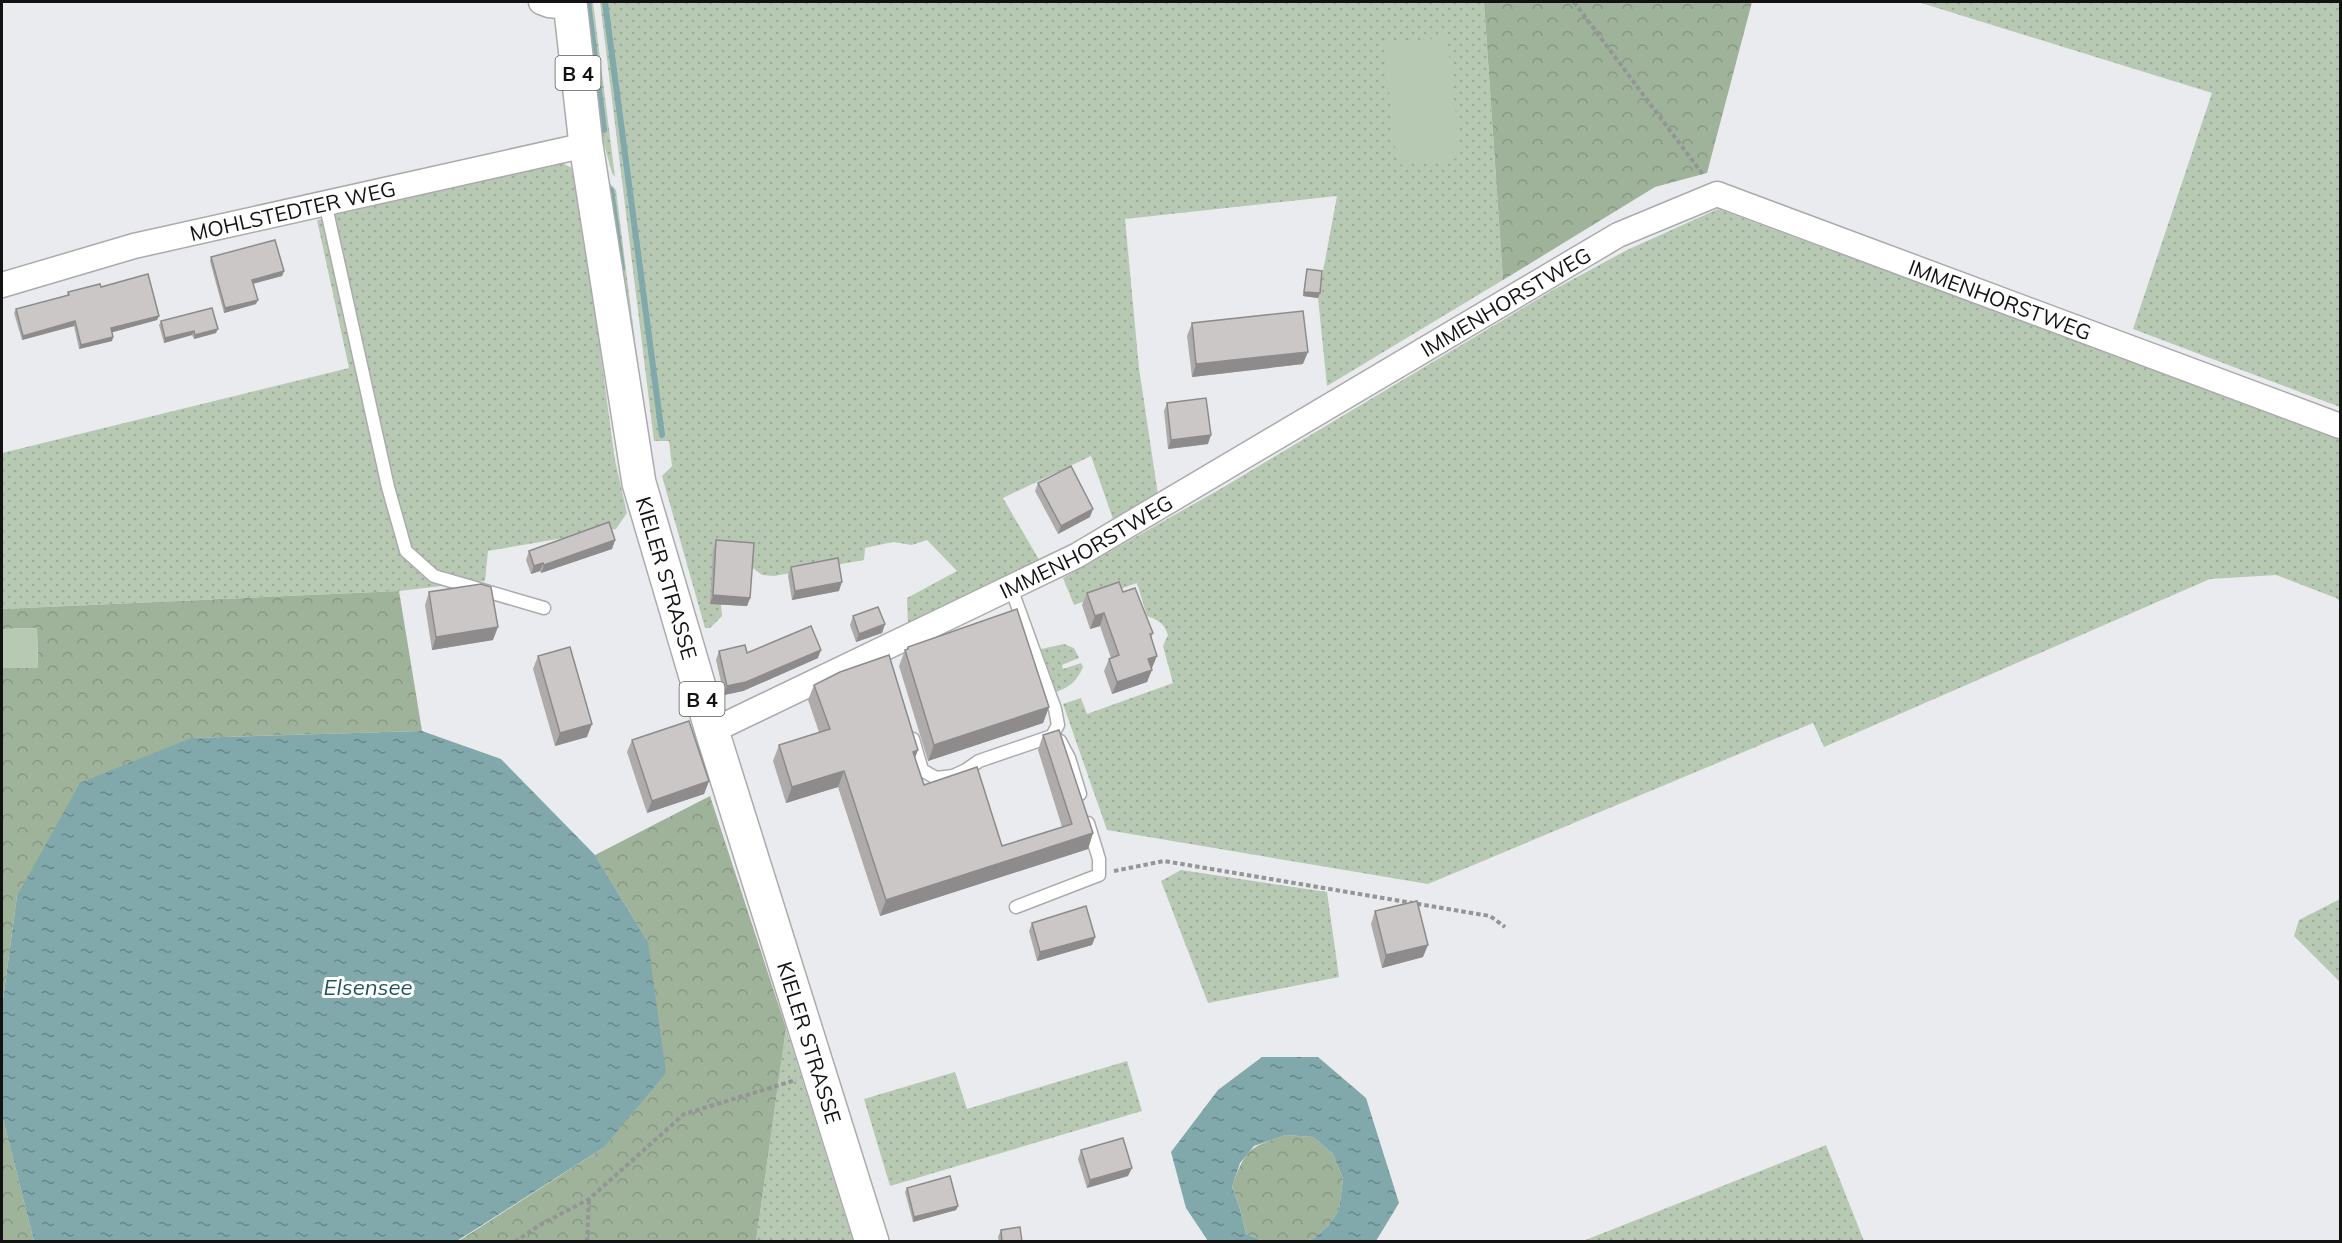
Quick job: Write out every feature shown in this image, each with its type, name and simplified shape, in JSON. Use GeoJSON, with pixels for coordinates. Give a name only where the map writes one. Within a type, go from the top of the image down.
{"type":"FeatureCollection","features":[{"type":"Feature","properties":{"kind":"main road","name":"KIELER STRASSE"},"geometry":{"type":"LineString","coordinates":[[560,3],[586,144],[639,483],[712,731],[872,1242]]}},
{"type":"Feature","properties":{"kind":"street","name":"MOHLSTEDTER WEG"},"geometry":{"type":"LineString","coordinates":[[2,285],[134,246],[586,144]]}},
{"type":"Feature","properties":{"kind":"street","name":"IMMENHORSTWEG"},"geometry":{"type":"LineString","coordinates":[[712,731],[885,654],[1076,556],[1618,236],[1718,194],[2340,426]]}},
{"type":"Feature","properties":{"kind":"lane"},"geometry":{"type":"LineString","coordinates":[[325,202],[388,487],[406,551],[434,576],[544,608]]}},
{"type":"Feature","properties":{"kind":"lane"},"geometry":{"type":"LineString","coordinates":[[909,725],[922,770],[936,778],[953,776],[979,761],[1052,736],[1055,732],[1058,725],[1055,709],[1011,588]]}},
{"type":"Feature","properties":{"kind":"lane"},"geometry":{"type":"LineString","coordinates":[[1016,907],[1099,875],[1099,859],[1069,758],[1055,732]]}},
{"type":"Feature","properties":{"kind":"path"},"geometry":{"type":"LineString","coordinates":[[1574,2],[1718,194]]}},
{"type":"Feature","properties":{"kind":"path"},"geometry":{"type":"LineString","coordinates":[[1099,875],[1164,861],[1490,916],[1505,927]]}},
{"type":"Feature","properties":{"kind":"path"},"geometry":{"type":"LineString","coordinates":[[515,1242],[538,1226],[589,1199],[684,1114],[820,1073]]}},
{"type":"Feature","properties":{"kind":"path"},"geometry":{"type":"LineString","coordinates":[[587,1242],[589,1199]]}},
{"type":"Feature","properties":{"kind":"green space"},"geometry":{"type":"Polygon","coordinates":[[[581,2],[593,2],[615,177],[601,141],[581,2]]]}},
{"type":"Feature","properties":{"kind":"green space"},"geometry":{"type":"Polygon","coordinates":[[[600,2],[1484,2],[1503,280],[1327,386],[1318,298],[1337,196],[1125,219],[1139,368],[1158,495],[1113,519],[1091,456],[1003,498],[1041,563],[908,625],[907,598],[957,571],[927,540],[912,545],[893,542],[865,548],[864,560],[774,576],[762,575],[750,566],[721,605],[722,616],[710,628],[705,628],[662,476],[672,466],[669,441],[654,441],[600,2]]]}},
{"type":"Feature","properties":{"kind":"green space"},"geometry":{"type":"Polygon","coordinates":[[[1484,2],[1752,2],[1707,173],[1655,187],[1503,280],[1484,2]]]}},
{"type":"Feature","properties":{"kind":"green space"},"geometry":{"type":"Polygon","coordinates":[[[1918,2],[2340,2],[2340,407],[2133,329],[2212,93],[1918,2]]]}},
{"type":"Feature","properties":{"kind":"green space"},"geometry":{"type":"Polygon","coordinates":[[[1447,37],[1461,158],[1397,165],[1384,44],[1447,37]]]}},
{"type":"Feature","properties":{"kind":"green space"},"geometry":{"type":"Polygon","coordinates":[[[603,159],[608,181],[616,190],[651,469],[603,159]]]}},
{"type":"Feature","properties":{"kind":"green space"},"geometry":{"type":"Polygon","coordinates":[[[558,161],[574,169],[577,178],[615,460],[627,513],[616,529],[488,551],[485,581],[399,591],[2,609],[2,453],[349,368],[317,220],[334,217],[339,207],[558,161]]]}},
{"type":"Feature","properties":{"kind":"green space"},"geometry":{"type":"Polygon","coordinates":[[[1718,209],[2340,437],[2340,602],[2336,598],[2276,575],[2210,579],[1824,747],[1813,723],[1428,884],[1107,830],[1063,704],[1081,698],[1087,714],[1173,683],[1163,646],[1168,635],[1160,622],[1147,616],[1137,583],[1074,605],[1063,578],[1222,488],[1553,290],[1627,250],[1718,209]]]}},
{"type":"Feature","properties":{"kind":"green space"},"geometry":{"type":"Polygon","coordinates":[[[399,591],[422,731],[191,738],[17,896],[2,1007],[2,668],[38,667],[37,628],[2,629],[2,609],[399,591]]]}},
{"type":"Feature","properties":{"kind":"green space"},"geometry":{"type":"Polygon","coordinates":[[[37,628],[38,668],[2,668],[2,629],[37,628]]]}},
{"type":"Feature","properties":{"kind":"green space"},"geometry":{"type":"Polygon","coordinates":[[[1064,644],[1074,648],[1079,658],[1062,665],[1063,669],[1081,663],[1083,667],[1072,683],[1056,692],[1041,649],[1064,644]]]}},
{"type":"Feature","properties":{"kind":"green space"},"geometry":{"type":"Polygon","coordinates":[[[710,796],[786,1028],[756,1241],[457,1242],[603,1148],[648,942],[595,855],[710,796]]]}},
{"type":"Feature","properties":{"kind":"green space"},"geometry":{"type":"Polygon","coordinates":[[[1181,870],[1327,892],[1339,977],[1208,1003],[1161,881],[1181,870]]]}},
{"type":"Feature","properties":{"kind":"green space"},"geometry":{"type":"Polygon","coordinates":[[[2340,899],[2340,982],[2294,936],[2299,920],[2340,899]]]}},
{"type":"Feature","properties":{"kind":"green space"},"geometry":{"type":"Polygon","coordinates":[[[786,1028],[853,1241],[756,1241],[786,1028]]]}},
{"type":"Feature","properties":{"kind":"green space"},"geometry":{"type":"Polygon","coordinates":[[[1127,1061],[1142,1111],[890,1186],[864,1099],[955,1072],[967,1109],[1127,1061]]]}},
{"type":"Feature","properties":{"kind":"green space"},"geometry":{"type":"Polygon","coordinates":[[[2,1115],[34,1241],[2,1241],[2,1115]]]}},
{"type":"Feature","properties":{"kind":"green space"},"geometry":{"type":"Polygon","coordinates":[[[1286,1135],[1313,1137],[1333,1154],[1343,1179],[1339,1210],[1328,1226],[1313,1239],[1263,1241],[1246,1234],[1232,1187],[1241,1164],[1250,1151],[1286,1135]]]}},
{"type":"Feature","properties":{"kind":"green space"},"geometry":{"type":"Polygon","coordinates":[[[1826,1145],[1864,1241],[1583,1241],[1826,1145]]]}},
{"type":"Feature","properties":{"kind":"water","name":"Elsensee"},"geometry":{"type":"Polygon","coordinates":[[[422,731],[501,759],[595,855],[648,942],[666,1073],[603,1148],[457,1241],[34,1241],[2,1115],[2,1007],[17,896],[80,783],[191,738],[422,731]]]}},
{"type":"Feature","properties":{"kind":"water"},"geometry":{"type":"Polygon","coordinates":[[[1262,1057],[1318,1057],[1366,1098],[1399,1203],[1376,1241],[1304,1241],[1313,1239],[1328,1226],[1339,1210],[1343,1179],[1333,1154],[1313,1137],[1286,1135],[1254,1146],[1240,1163],[1232,1187],[1246,1234],[1263,1241],[1208,1241],[1186,1208],[1171,1152],[1218,1090],[1262,1057]]]}},
{"type":"Feature","properties":{"kind":"building"},"geometry":{"type":"Polygon","coordinates":[[[275,240],[284,271],[252,280],[258,300],[225,308],[211,257],[275,240]]]}},
{"type":"Feature","properties":{"kind":"building"},"geometry":{"type":"Polygon","coordinates":[[[1307,269],[1322,271],[1320,293],[1304,292],[1307,269]]]}},
{"type":"Feature","properties":{"kind":"building"},"geometry":{"type":"Polygon","coordinates":[[[148,274],[159,316],[111,328],[113,337],[81,345],[75,321],[23,336],[16,309],[69,295],[68,292],[100,284],[101,287],[148,274]]]}},
{"type":"Feature","properties":{"kind":"building"},"geometry":{"type":"Polygon","coordinates":[[[212,308],[218,329],[195,335],[194,331],[165,338],[161,321],[212,308]]]}},
{"type":"Feature","properties":{"kind":"building"},"geometry":{"type":"Polygon","coordinates":[[[1303,311],[1308,352],[1196,364],[1192,323],[1303,311]]]}},
{"type":"Feature","properties":{"kind":"building"},"geometry":{"type":"Polygon","coordinates":[[[1206,398],[1211,435],[1171,440],[1167,403],[1206,398]]]}},
{"type":"Feature","properties":{"kind":"building"},"geometry":{"type":"Polygon","coordinates":[[[1071,466],[1093,509],[1061,526],[1038,483],[1071,466]]]}},
{"type":"Feature","properties":{"kind":"building"},"geometry":{"type":"Polygon","coordinates":[[[609,522],[615,540],[544,565],[543,563],[534,566],[529,551],[609,522]]]}},
{"type":"Feature","properties":{"kind":"building"},"geometry":{"type":"Polygon","coordinates":[[[716,540],[754,543],[750,598],[713,595],[716,540]]]}},
{"type":"Feature","properties":{"kind":"building"},"geometry":{"type":"Polygon","coordinates":[[[838,558],[842,582],[795,591],[791,567],[838,558]]]}},
{"type":"Feature","properties":{"kind":"building"},"geometry":{"type":"Polygon","coordinates":[[[1119,582],[1123,592],[1135,588],[1153,633],[1150,634],[1157,656],[1148,659],[1152,670],[1117,682],[1109,659],[1119,655],[1104,613],[1095,616],[1087,593],[1119,582]]]}},
{"type":"Feature","properties":{"kind":"building"},"geometry":{"type":"Polygon","coordinates":[[[481,584],[491,587],[498,627],[436,637],[429,592],[481,584]]]}},
{"type":"Feature","properties":{"kind":"building"},"geometry":{"type":"Polygon","coordinates":[[[878,607],[885,624],[859,634],[853,616],[878,607]]]}},
{"type":"Feature","properties":{"kind":"building"},"geometry":{"type":"Polygon","coordinates":[[[1017,609],[1049,707],[934,745],[905,650],[1017,609]]]}},
{"type":"Feature","properties":{"kind":"building"},"geometry":{"type":"Polygon","coordinates":[[[811,626],[821,650],[746,682],[727,686],[719,651],[745,645],[747,653],[811,626]]]}},
{"type":"Feature","properties":{"kind":"building"},"geometry":{"type":"Polygon","coordinates":[[[570,647],[592,724],[560,733],[538,656],[570,647]]]}},
{"type":"Feature","properties":{"kind":"building"},"geometry":{"type":"Polygon","coordinates":[[[889,655],[918,750],[913,752],[924,785],[977,767],[1002,846],[1072,824],[1043,735],[1059,730],[1093,833],[886,900],[844,771],[792,787],[779,745],[830,729],[814,685],[840,672],[889,655]]]}},
{"type":"Feature","properties":{"kind":"building"},"geometry":{"type":"Polygon","coordinates":[[[689,721],[709,781],[652,801],[632,740],[689,721]]]}},
{"type":"Feature","properties":{"kind":"building"},"geometry":{"type":"Polygon","coordinates":[[[1417,901],[1428,945],[1386,955],[1375,911],[1417,901]]]}},
{"type":"Feature","properties":{"kind":"building"},"geometry":{"type":"Polygon","coordinates":[[[1086,906],[1095,937],[1040,952],[1032,923],[1086,906]]]}},
{"type":"Feature","properties":{"kind":"building"},"geometry":{"type":"Polygon","coordinates":[[[1123,1138],[1132,1168],[1090,1180],[1081,1150],[1123,1138]]]}},
{"type":"Feature","properties":{"kind":"building"},"geometry":{"type":"Polygon","coordinates":[[[950,1176],[958,1206],[914,1217],[907,1188],[950,1176]]]}},
{"type":"Feature","properties":{"kind":"building"},"geometry":{"type":"Polygon","coordinates":[[[1020,1227],[1022,1242],[1002,1242],[1001,1230],[1020,1227]]]}},
{"type":"Feature","properties":{"kind":"waterway"},"geometry":{"type":"LineString","coordinates":[[588,2],[604,130]]}},
{"type":"Feature","properties":{"kind":"waterway"},"geometry":{"type":"LineString","coordinates":[[605,2],[662,435]]}},
{"type":"Feature","properties":{"kind":"waterway"},"geometry":{"type":"LineString","coordinates":[[611,190],[622,269]]}}]}
